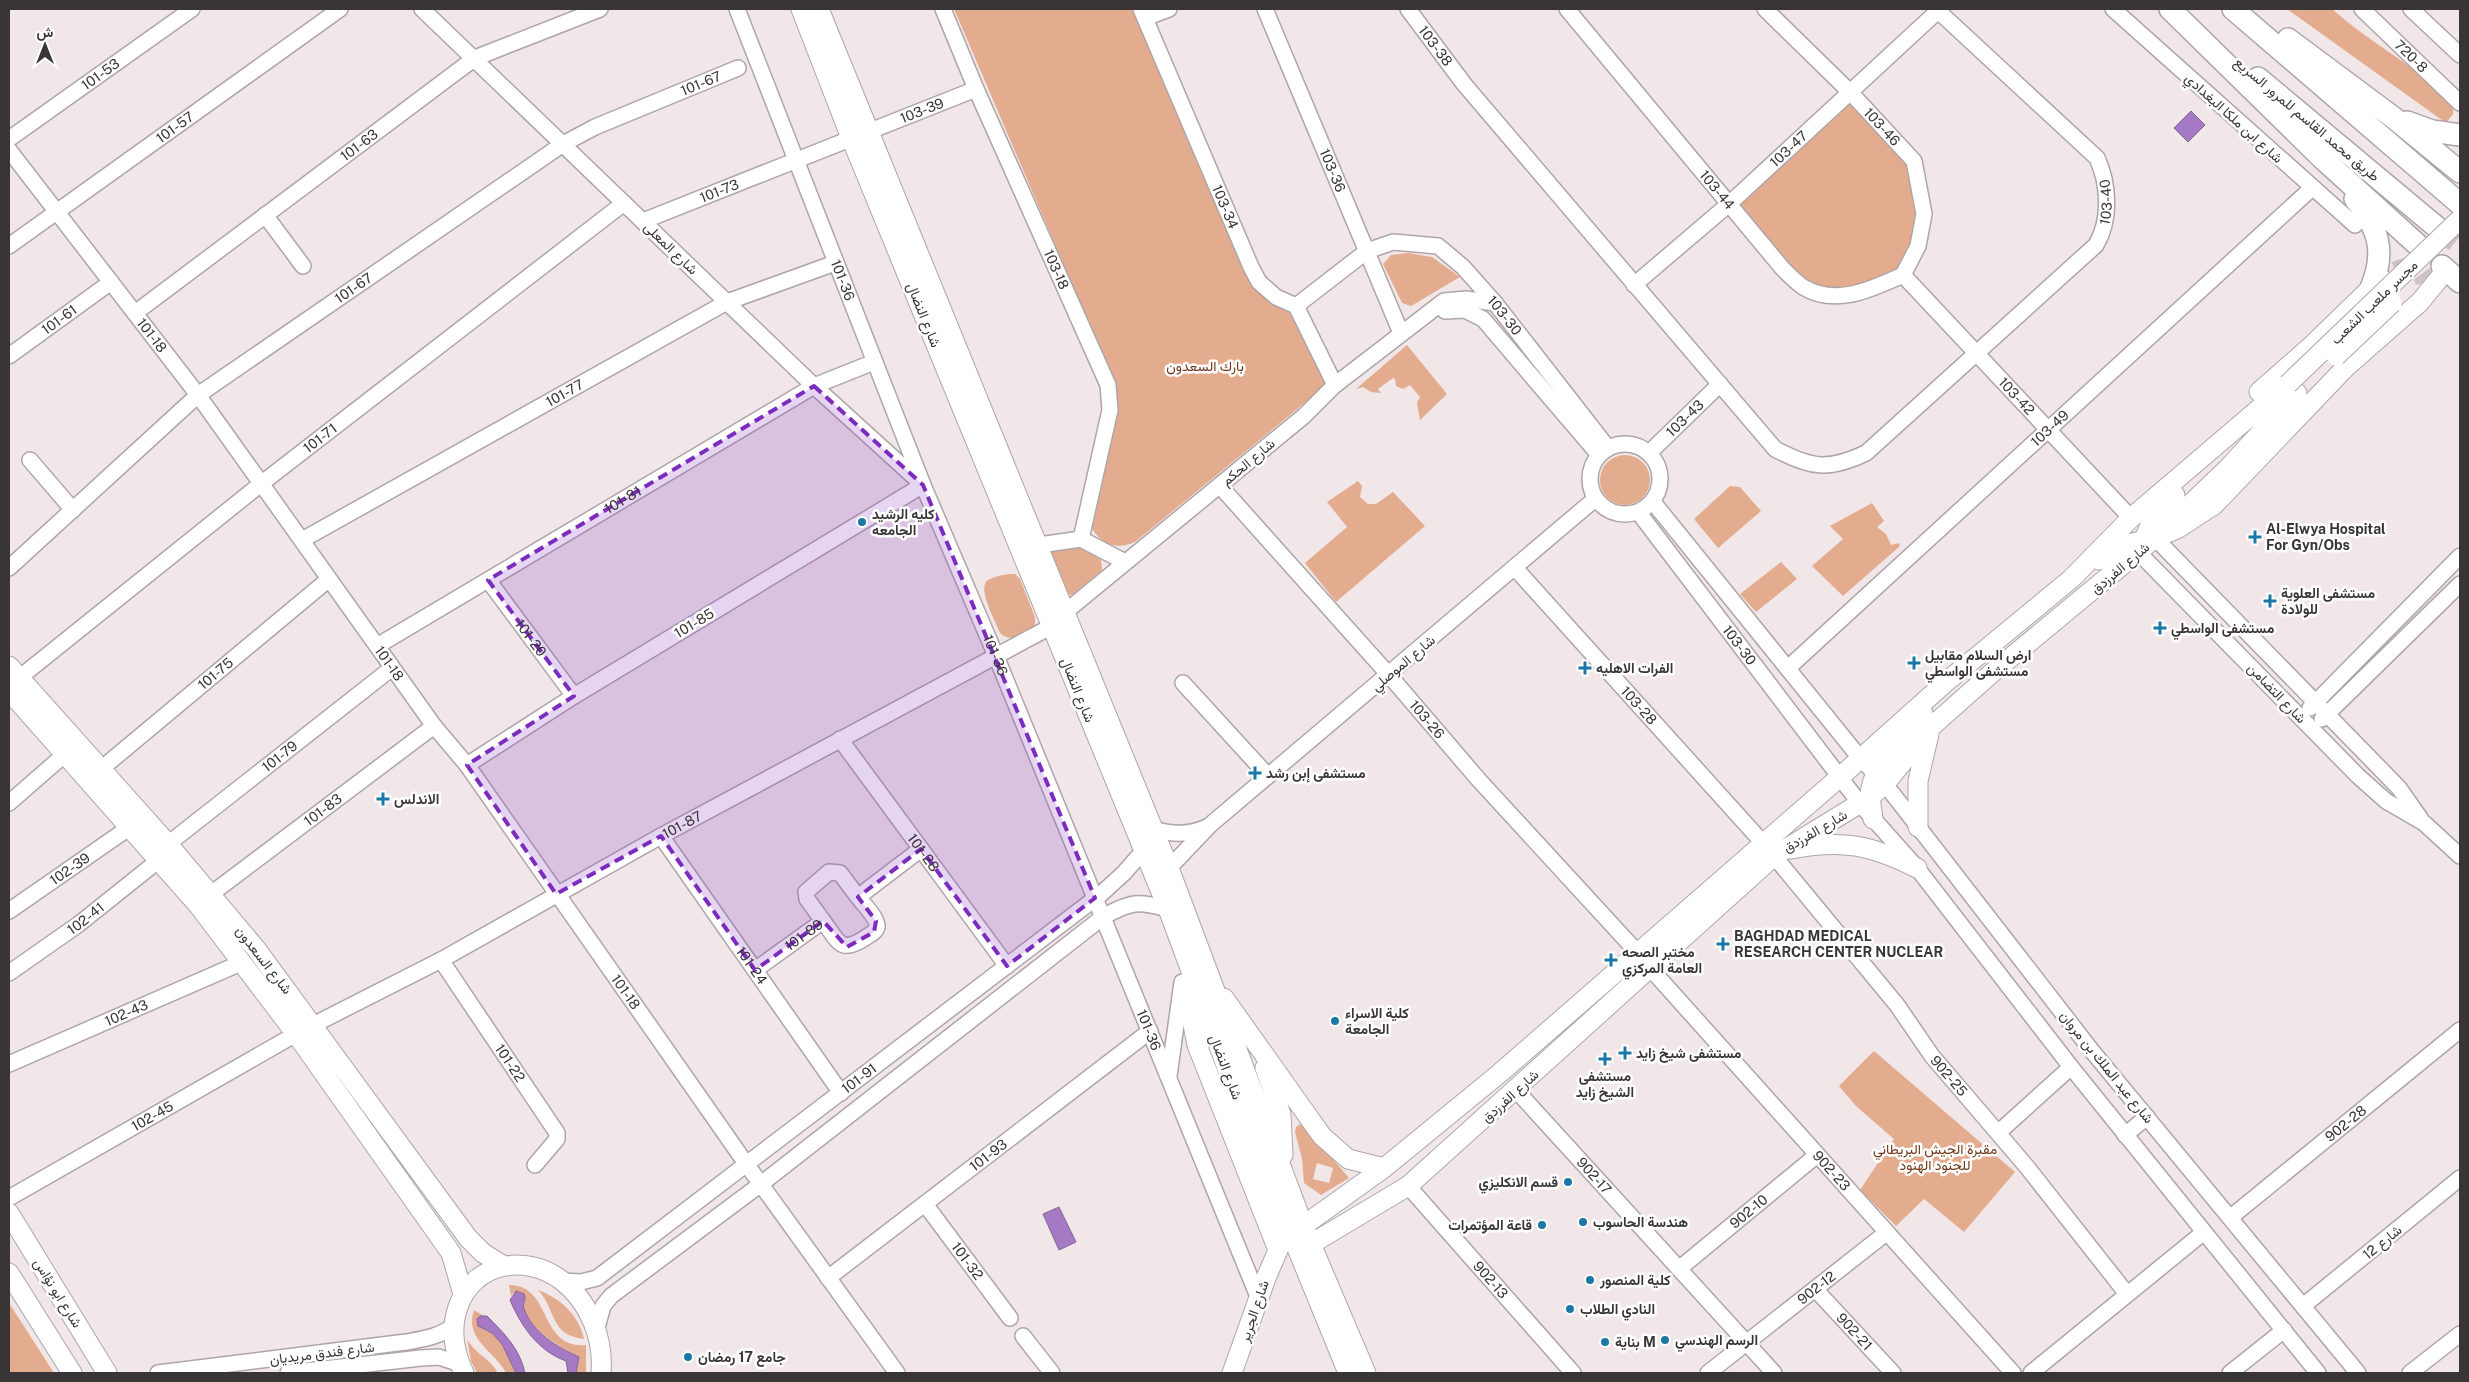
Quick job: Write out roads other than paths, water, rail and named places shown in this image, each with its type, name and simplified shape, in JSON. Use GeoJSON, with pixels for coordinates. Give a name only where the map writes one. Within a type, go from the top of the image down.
{"type":"FeatureCollection","features":[{"type":"Feature","properties":{"kind":"highway"},"geometry":{"type":"LineString","coordinates":[[2170,9],[2322,158],[2420,247]]}},
{"type":"Feature","properties":{"kind":"highway","name":"طريق محمد القاسم للمرور السريع"},"geometry":{"type":"LineString","coordinates":[[2176,9],[2439,229]]}},
{"type":"Feature","properties":{"kind":"highway"},"geometry":{"type":"LineString","coordinates":[[2233,9],[2460,204]]}},
{"type":"Feature","properties":{"kind":"highway"},"geometry":{"type":"LineString","coordinates":[[2246,9],[2394,118],[2460,172]]}},
{"type":"Feature","properties":{"kind":"highway"},"geometry":{"type":"LineString","coordinates":[[2394,118],[2432,131],[2460,134]]}},
{"type":"Feature","properties":{"kind":"highway"},"geometry":{"type":"LineString","coordinates":[[2322,158],[2368,216],[2374,230],[2379,246],[2379,269],[2371,288]]}},
{"type":"Feature","properties":{"kind":"main road","name":"شارع النضال"},"geometry":{"type":"LineString","coordinates":[[801,9],[859,134],[1039,546],[1058,620],[1169,868],[1282,1166],[1296,1240],[1348,1373]]}},
{"type":"Feature","properties":{"kind":"main road","name":"شارع النضال"},"geometry":{"type":"LineString","coordinates":[[819,9],[859,134],[1058,620],[1168,909],[1184,953],[1239,1126]]}},
{"type":"Feature","properties":{"kind":"main road","name":"مجسر ملعب الشعب"},"geometry":{"type":"LineString","coordinates":[[2292,389],[2460,219]]}},
{"type":"Feature","properties":{"kind":"main road","name":"مجسر ملعب الشعب"},"geometry":{"type":"LineString","coordinates":[[2292,389],[2460,236]]}},
{"type":"Feature","properties":{"kind":"main road"},"geometry":{"type":"LineString","coordinates":[[2071,579],[2110,552],[2145,544],[2177,528],[2214,505],[2346,367],[2450,273]]}},
{"type":"Feature","properties":{"kind":"main road"},"geometry":{"type":"LineString","coordinates":[[2133,516],[2144,497],[2157,482],[2309,348],[2371,288],[2391,275]]}},
{"type":"Feature","properties":{"kind":"main road"},"geometry":{"type":"LineString","coordinates":[[2420,302],[2425,283]]}},
{"type":"Feature","properties":{"kind":"main road","name":"شارع الفرزدق"},"geometry":{"type":"LineString","coordinates":[[1296,1240],[1408,1186],[1650,968],[1772,850],[1860,758],[1946,682],[2071,579],[2133,516],[2292,389]]}},
{"type":"Feature","properties":{"kind":"main road","name":"شارع الفرزدق"},"geometry":{"type":"LineString","coordinates":[[1296,1240],[1500,1072],[1637,952],[1772,850],[1868,807],[1880,779],[1930,727],[1992,672],[2145,544],[2229,467],[2292,389]]}},
{"type":"Feature","properties":{"kind":"main road","name":"شارع السعدون"},"geometry":{"type":"LineString","coordinates":[[12,678],[64,755],[130,827],[163,852],[211,894],[258,950],[468,1238],[483,1253],[504,1266]]}},
{"type":"Feature","properties":{"kind":"main road","name":"شارع السعدون"},"geometry":{"type":"LineString","coordinates":[[12,678],[101,768],[163,852],[198,905],[296,1034],[451,1252],[463,1294]]}},
{"type":"Feature","properties":{"kind":"main road"},"geometry":{"type":"LineString","coordinates":[[1880,779],[1946,682]]}},
{"type":"Feature","properties":{"kind":"main road"},"geometry":{"type":"LineString","coordinates":[[1918,827],[1918,781],[1930,727]]}},
{"type":"Feature","properties":{"kind":"main road"},"geometry":{"type":"LineString","coordinates":[[1772,850],[1827,843],[1844,843],[1865,846],[1918,868]]}},
{"type":"Feature","properties":{"kind":"main road"},"geometry":{"type":"LineString","coordinates":[[1184,953],[1183,976],[1197,1045],[1296,1240]]}},
{"type":"Feature","properties":{"kind":"main road"},"geometry":{"type":"LineString","coordinates":[[1214,984],[1244,1022],[1256,1044],[1322,1136],[1348,1159],[1384,1168]]}},
{"type":"Feature","properties":{"kind":"main road"},"geometry":{"type":"LineString","coordinates":[[1256,1044],[1281,1114],[1283,1128],[1282,1166]]}},
{"type":"Feature","properties":{"kind":"main road","name":"شارع ابو نؤاس"},"geometry":{"type":"LineString","coordinates":[[9,1213],[107,1373]]}},
{"type":"Feature","properties":{"kind":"main road","name":"شارع النضال"},"geometry":{"type":"LineString","coordinates":[[1296,1240],[1366,1373]]}},
{"type":"Feature","properties":{"kind":"main road","name":"شارع الجرير"},"geometry":{"type":"LineString","coordinates":[[1232,1373],[1259,1299],[1296,1240]]}},
{"type":"Feature","properties":{"kind":"main road"},"geometry":{"type":"LineString","coordinates":[[462,1369],[454,1341],[453,1326],[463,1294],[480,1275],[504,1266],[534,1267],[562,1281],[582,1302],[593,1321],[596,1331],[601,1350],[601,1373]]}},
{"type":"Feature","properties":{"kind":"main road"},"geometry":{"type":"LineString","coordinates":[[9,1273],[72,1373]]}},
{"type":"Feature","properties":{"kind":"street","name":"101-53"},"geometry":{"type":"LineString","coordinates":[[9,139],[192,9]]}},
{"type":"Feature","properties":{"kind":"street","name":"101-57"},"geometry":{"type":"LineString","coordinates":[[9,246],[340,9]]}},
{"type":"Feature","properties":{"kind":"street","name":"شارع المعلى"},"geometry":{"type":"LineString","coordinates":[[422,9],[814,386],[923,484]]}},
{"type":"Feature","properties":{"kind":"street","name":"101-63"},"geometry":{"type":"LineString","coordinates":[[135,313],[475,58],[600,9]]}},
{"type":"Feature","properties":{"kind":"street","name":"101-36"},"geometry":{"type":"LineString","coordinates":[[737,9],[923,484],[996,656],[1259,1299]]}},
{"type":"Feature","properties":{"kind":"street","name":"103-18"},"geometry":{"type":"LineString","coordinates":[[943,9],[976,89],[1108,386],[1110,410],[1081,539]]}},
{"type":"Feature","properties":{"kind":"street"},"geometry":{"type":"LineString","coordinates":[[1143,13],[1168,9]]}},
{"type":"Feature","properties":{"kind":"street","name":"103-36"},"geometry":{"type":"LineString","coordinates":[[1265,9],[1401,333]]}},
{"type":"Feature","properties":{"kind":"street","name":"103-38"},"geometry":{"type":"LineString","coordinates":[[1408,9],[1464,84],[1720,384]]}},
{"type":"Feature","properties":{"kind":"street","name":"103-44"},"geometry":{"type":"LineString","coordinates":[[1567,9],[1782,269],[1804,287],[1831,298],[1868,290],[1903,275]]}},
{"type":"Feature","properties":{"kind":"street","name":"103-46"},"geometry":{"type":"LineString","coordinates":[[1765,9],[1851,93],[1914,161],[1924,214],[1918,246],[1903,275]]}},
{"type":"Feature","properties":{"kind":"street","name":"103-47"},"geometry":{"type":"LineString","coordinates":[[1634,285],[1729,204],[1851,93],[1938,9]]}},
{"type":"Feature","properties":{"kind":"street","name":"103-40"},"geometry":{"type":"LineString","coordinates":[[1720,384],[1774,449],[1799,461],[1823,466],[1844,464],[1866,453],[2096,245],[2105,224],[2104,182],[2097,158],[1938,9]]}},
{"type":"Feature","properties":{"kind":"street","name":"شارع ابن ملكا البغدادي"},"geometry":{"type":"LineString","coordinates":[[2113,9],[2355,225]]}},
{"type":"Feature","properties":{"kind":"street","name":"720-8"},"geometry":{"type":"LineString","coordinates":[[2362,9],[2460,101]]}},
{"type":"Feature","properties":{"kind":"street"},"geometry":{"type":"LineString","coordinates":[[2411,9],[2460,55]]}},
{"type":"Feature","properties":{"kind":"street","name":"103-34"},"geometry":{"type":"LineString","coordinates":[[1143,13],[1251,267],[1259,282],[1276,296],[1296,306]]}},
{"type":"Feature","properties":{"kind":"street","name":"101-67"},"geometry":{"type":"LineString","coordinates":[[9,568],[198,395],[563,144],[595,127],[738,68]]}},
{"type":"Feature","properties":{"kind":"street","name":"103-39"},"geometry":{"type":"LineString","coordinates":[[796,160],[976,89]]}},
{"type":"Feature","properties":{"kind":"street","name":"101-18"},"geometry":{"type":"LineString","coordinates":[[9,150],[198,395],[434,726],[468,765],[556,894],[828,1278],[891,1371]]}},
{"type":"Feature","properties":{"kind":"street","name":"101-73"},"geometry":{"type":"LineString","coordinates":[[643,220],[796,160]]}},
{"type":"Feature","properties":{"kind":"street","name":"103-49"},"geometry":{"type":"LineString","coordinates":[[1788,668],[2312,188]]}},
{"type":"Feature","properties":{"kind":"street","name":"101-71"},"geometry":{"type":"LineString","coordinates":[[12,678],[624,203]]}},
{"type":"Feature","properties":{"kind":"street"},"geometry":{"type":"LineString","coordinates":[[265,215],[303,266]]}},
{"type":"Feature","properties":{"kind":"street","name":"103-30"},"geometry":{"type":"LineString","coordinates":[[1296,306],[1368,251],[1393,242],[1438,246],[1463,267],[1495,303],[1603,452]]}},
{"type":"Feature","properties":{"kind":"street","name":"101-77"},"geometry":{"type":"LineString","coordinates":[[302,540],[727,302],[835,263]]}},
{"type":"Feature","properties":{"kind":"street","name":"103-42"},"geometry":{"type":"LineString","coordinates":[[1903,275],[2048,430],[2133,516]]}},
{"type":"Feature","properties":{"kind":"street","name":"101-61"},"geometry":{"type":"LineString","coordinates":[[9,356],[111,282]]}},
{"type":"Feature","properties":{"kind":"street","name":"شارع الحكم"},"geometry":{"type":"LineString","coordinates":[[1058,620],[1125,562],[1304,416],[1335,385],[1444,301],[1466,299],[1495,303]]}},
{"type":"Feature","properties":{"kind":"street"},"geometry":{"type":"LineString","coordinates":[[1296,306],[1335,385]]}},
{"type":"Feature","properties":{"kind":"street","name":"103-30"},"geometry":{"type":"LineString","coordinates":[[1432,311],[1465,310],[1482,319],[1603,452]]}},
{"type":"Feature","properties":{"kind":"street","name":"101-81"},"geometry":{"type":"LineString","coordinates":[[377,646],[814,386],[874,362]]}},
{"type":"Feature","properties":{"kind":"street","name":"103-43"},"geometry":{"type":"LineString","coordinates":[[1649,453],[1720,384]]}},
{"type":"Feature","properties":{"kind":"street"},"geometry":{"type":"LineString","coordinates":[[1629,444],[1649,453],[1660,471],[1658,492],[1653,502],[1639,513],[1623,515],[1607,511],[1595,499],[1590,488],[1589,477],[1592,465],[1603,452],[1629,444]]}},
{"type":"Feature","properties":{"kind":"street"},"geometry":{"type":"LineString","coordinates":[[30,460],[73,510]]}},
{"type":"Feature","properties":{"kind":"street","name":"101-85"},"geometry":{"type":"LineString","coordinates":[[468,765],[574,696],[923,484]]}},
{"type":"Feature","properties":{"kind":"street","name":"103-26"},"geometry":{"type":"LineString","coordinates":[[1220,486],[1478,779],[1637,952]]}},
{"type":"Feature","properties":{"kind":"street","name":"شارع الموصلي"},"geometry":{"type":"LineString","coordinates":[[1169,868],[1210,825],[1595,499]]}},
{"type":"Feature","properties":{"kind":"street","name":"103-30"},"geometry":{"type":"LineString","coordinates":[[1653,502],[1860,758]]}},
{"type":"Feature","properties":{"kind":"street","name":"103-30"},"geometry":{"type":"LineString","coordinates":[[1639,513],[1841,776]]}},
{"type":"Feature","properties":{"kind":"street"},"geometry":{"type":"LineString","coordinates":[[1039,546],[1081,539],[1125,562]]}},
{"type":"Feature","properties":{"kind":"street","name":"شارع التضامن"},"geometry":{"type":"LineString","coordinates":[[2145,544],[2316,702],[2399,788],[2424,823],[2460,856]]}},
{"type":"Feature","properties":{"kind":"street","name":"شارع التضامن"},"geometry":{"type":"LineString","coordinates":[[2145,544],[2300,717],[2358,776],[2386,801],[2424,823]]}},
{"type":"Feature","properties":{"kind":"street"},"geometry":{"type":"LineString","coordinates":[[2300,717],[2460,556]]}},
{"type":"Feature","properties":{"kind":"street","name":"103-28"},"geometry":{"type":"LineString","coordinates":[[1515,568],[1772,850]]}},
{"type":"Feature","properties":{"kind":"street","name":"101-75"},"geometry":{"type":"LineString","coordinates":[[101,768],[329,579]]}},
{"type":"Feature","properties":{"kind":"street","name":"101-20"},"geometry":{"type":"LineString","coordinates":[[488,580],[574,696]]}},
{"type":"Feature","properties":{"kind":"street"},"geometry":{"type":"LineString","coordinates":[[2312,729],[2460,584]]}},
{"type":"Feature","properties":{"kind":"street","name":"101-87"},"geometry":{"type":"LineString","coordinates":[[313,1025],[441,960],[661,836],[996,656],[1058,620]]}},
{"type":"Feature","properties":{"kind":"street","name":"101-79"},"geometry":{"type":"LineString","coordinates":[[163,852],[392,668]]}},
{"type":"Feature","properties":{"kind":"street"},"geometry":{"type":"LineString","coordinates":[[1183,683],[1268,776]]}},
{"type":"Feature","properties":{"kind":"street","name":"101-83"},"geometry":{"type":"LineString","coordinates":[[211,894],[434,726]]}},
{"type":"Feature","properties":{"kind":"street","name":"101-28"},"geometry":{"type":"LineString","coordinates":[[840,739],[1007,966]]}},
{"type":"Feature","properties":{"kind":"street"},"geometry":{"type":"LineString","coordinates":[[9,803],[64,755]]}},
{"type":"Feature","properties":{"kind":"street","name":"شارع عبد الملك بن مروان"},"geometry":{"type":"LineString","coordinates":[[1860,758],[1880,779],[2147,1117],[2358,1373]]}},
{"type":"Feature","properties":{"kind":"street","name":"شارع عبد الملك بن مروان"},"geometry":{"type":"LineString","coordinates":[[1841,776],[1918,868],[2071,1067],[2318,1373]]}},
{"type":"Feature","properties":{"kind":"street"},"geometry":{"type":"LineString","coordinates":[[2386,801],[2399,788]]}},
{"type":"Feature","properties":{"kind":"street","name":"شارع الموصلي"},"geometry":{"type":"LineString","coordinates":[[1152,829],[1169,834],[1184,834],[1198,832],[1210,825]]}},
{"type":"Feature","properties":{"kind":"street","name":"102-39"},"geometry":{"type":"LineString","coordinates":[[9,911],[130,827]]}},
{"type":"Feature","properties":{"kind":"street","name":"101-24"},"geometry":{"type":"LineString","coordinates":[[661,836],[841,1093]]}},
{"type":"Feature","properties":{"kind":"street"},"geometry":{"type":"LineString","coordinates":[[823,922],[807,899],[806,892],[829,872],[840,873],[858,897],[921,850]]}},
{"type":"Feature","properties":{"kind":"street","name":"101-91"},"geometry":{"type":"LineString","coordinates":[[562,1281],[580,1282],[597,1278],[1095,898],[1124,873],[1144,850]]}},
{"type":"Feature","properties":{"kind":"street","name":"902-25"},"geometry":{"type":"LineString","coordinates":[[1772,850],[1897,1006],[1932,1056],[1999,1132],[2127,1294]]}},
{"type":"Feature","properties":{"kind":"street","name":"102-41"},"geometry":{"type":"LineString","coordinates":[[9,973],[79,924],[163,852]]}},
{"type":"Feature","properties":{"kind":"street","name":"101-89"},"geometry":{"type":"LineString","coordinates":[[755,970],[823,922],[841,944],[847,947],[854,945],[874,932],[876,922],[858,897]]}},
{"type":"Feature","properties":{"kind":"street","name":"101-91"},"geometry":{"type":"LineString","coordinates":[[596,1331],[603,1306],[611,1296],[760,1184],[1103,917],[1123,905],[1134,902],[1168,909]]}},
{"type":"Feature","properties":{"kind":"street","name":"101-22"},"geometry":{"type":"LineString","coordinates":[[441,960],[557,1133],[557,1139],[535,1165]]}},
{"type":"Feature","properties":{"kind":"street","name":"102-43"},"geometry":{"type":"LineString","coordinates":[[9,1064],[243,962]]}},
{"type":"Feature","properties":{"kind":"street","name":"902-23"},"geometry":{"type":"LineString","coordinates":[[1650,968],[2013,1373]]}},
{"type":"Feature","properties":{"kind":"street"},"geometry":{"type":"LineString","coordinates":[[1169,1079],[1183,976]]}},
{"type":"Feature","properties":{"kind":"street"},"geometry":{"type":"LineString","coordinates":[[2032,1017],[2053,1000]]}},
{"type":"Feature","properties":{"kind":"street","name":"101-93"},"geometry":{"type":"LineString","coordinates":[[828,1278],[1150,1030]]}},
{"type":"Feature","properties":{"kind":"street","name":"902-28"},"geometry":{"type":"LineString","coordinates":[[2231,1217],[2460,1030]]}},
{"type":"Feature","properties":{"kind":"street","name":"102-45"},"geometry":{"type":"LineString","coordinates":[[9,1198],[296,1034]]}},
{"type":"Feature","properties":{"kind":"street"},"geometry":{"type":"LineString","coordinates":[[1999,1132],[2071,1067]]}},
{"type":"Feature","properties":{"kind":"street","name":"902-17"},"geometry":{"type":"LineString","coordinates":[[1516,1090],[1774,1373]]}},
{"type":"Feature","properties":{"kind":"street"},"geometry":{"type":"LineString","coordinates":[[2125,1135],[2147,1117]]}},
{"type":"Feature","properties":{"kind":"street","name":"902-10"},"geometry":{"type":"LineString","coordinates":[[1680,1268],[1818,1156]]}},
{"type":"Feature","properties":{"kind":"street","name":"شارع 12"},"geometry":{"type":"LineString","coordinates":[[2304,1306],[2460,1178]]}},
{"type":"Feature","properties":{"kind":"street","name":"902-13"},"geometry":{"type":"LineString","coordinates":[[1408,1186],[1573,1373]]}},
{"type":"Feature","properties":{"kind":"street","name":"101-32"},"geometry":{"type":"LineString","coordinates":[[925,1204],[1010,1318]]}},
{"type":"Feature","properties":{"kind":"street"},"geometry":{"type":"LineString","coordinates":[[2031,1373],[2204,1232]]}},
{"type":"Feature","properties":{"kind":"street","name":"902-12"},"geometry":{"type":"LineString","coordinates":[[1708,1373],[1886,1233]]}},
{"type":"Feature","properties":{"kind":"street","name":"902-21"},"geometry":{"type":"LineString","coordinates":[[1815,1290],[1893,1373]]}},
{"type":"Feature","properties":{"kind":"street","name":"شارع فندق مريديان"},"geometry":{"type":"LineString","coordinates":[[158,1373],[216,1370],[431,1337],[443,1333],[453,1326]]}},
{"type":"Feature","properties":{"kind":"street"},"geometry":{"type":"LineString","coordinates":[[2230,1373],[2284,1330]]}},
{"type":"Feature","properties":{"kind":"street"},"geometry":{"type":"LineString","coordinates":[[2410,1373],[2460,1334]]}},
{"type":"Feature","properties":{"kind":"street"},"geometry":{"type":"LineString","coordinates":[[1023,1336],[1052,1373]]}},
{"type":"Feature","properties":{"kind":"street"},"geometry":{"type":"LineString","coordinates":[[366,1347],[369,1364]]}},
{"type":"Feature","properties":{"kind":"street"},"geometry":{"type":"LineString","coordinates":[[288,1373],[439,1357],[462,1369]]}},
{"type":"Feature","properties":{"kind":"tunnel"},"geometry":{"type":"LineString","coordinates":[[2439,229],[2460,246]]}},
{"type":"Feature","properties":{"kind":"tunnel"},"geometry":{"type":"LineString","coordinates":[[2396,271],[2406,268],[2414,269],[2421,274],[2425,283]]}},
{"type":"Feature","properties":{"kind":"place","name":"كليه الرشيد الجامعه"},"geometry":{"type":"Point","coordinates":[862,522]}},
{"type":"Feature","properties":{"kind":"place","name":"Al-Elwya Hospital For Gyn/Obs"},"geometry":{"type":"Point","coordinates":[2255,537]}},
{"type":"Feature","properties":{"kind":"place","name":"مستشفى العلوية للولادة"},"geometry":{"type":"Point","coordinates":[2270,601]}},
{"type":"Feature","properties":{"kind":"place","name":"مستشفى الواسطي"},"geometry":{"type":"Point","coordinates":[2160,628]}},
{"type":"Feature","properties":{"kind":"place","name":"ارض السلام مقابيل مستشفى الواسطي"},"geometry":{"type":"Point","coordinates":[1914,663]}},
{"type":"Feature","properties":{"kind":"place","name":"الفرات الاهليه"},"geometry":{"type":"Point","coordinates":[1585,668]}},
{"type":"Feature","properties":{"kind":"place","name":"مستشفى إبن رشد"},"geometry":{"type":"Point","coordinates":[1255,773]}},
{"type":"Feature","properties":{"kind":"place","name":"الاندلس"},"geometry":{"type":"Point","coordinates":[383,799]}},
{"type":"Feature","properties":{"kind":"place","name":"BAGHDAD MEDICAL RESEARCH CENTER NUCLEAR"},"geometry":{"type":"Point","coordinates":[1723,944]}},
{"type":"Feature","properties":{"kind":"place","name":"مختبر الصحه العامة المركزي"},"geometry":{"type":"Point","coordinates":[1611,960]}},
{"type":"Feature","properties":{"kind":"place","name":"كلية الاسراء الجامعة"},"geometry":{"type":"Point","coordinates":[1335,1021]}},
{"type":"Feature","properties":{"kind":"place","name":"مستشفى شيخ زايد"},"geometry":{"type":"Point","coordinates":[1625,1053]}},
{"type":"Feature","properties":{"kind":"place","name":"مستشفى الشيخ زايد"},"geometry":{"type":"Point","coordinates":[1605,1059]}},
{"type":"Feature","properties":{"kind":"place","name":"قسم الانكليزي"},"geometry":{"type":"Point","coordinates":[1568,1182]}},
{"type":"Feature","properties":{"kind":"place","name":"هندسة الحاسوب"},"geometry":{"type":"Point","coordinates":[1583,1222]}},
{"type":"Feature","properties":{"kind":"place","name":"قاعة المؤتمرات"},"geometry":{"type":"Point","coordinates":[1542,1225]}},
{"type":"Feature","properties":{"kind":"place","name":"كلية المنصور"},"geometry":{"type":"Point","coordinates":[1590,1280]}},
{"type":"Feature","properties":{"kind":"place","name":"النادي الطلاب"},"geometry":{"type":"Point","coordinates":[1570,1309]}},
{"type":"Feature","properties":{"kind":"place","name":"الرسم الهندسي"},"geometry":{"type":"Point","coordinates":[1665,1340]}},
{"type":"Feature","properties":{"kind":"place","name":"بناية M"},"geometry":{"type":"Point","coordinates":[1605,1342]}},
{"type":"Feature","properties":{"kind":"place","name":"جامع 17 رمضان"},"geometry":{"type":"Point","coordinates":[688,1357]}},
{"type":"Feature","properties":{"kind":"park label","name":"بارك السعدون"},"geometry":{"type":"Point","coordinates":[1205,366]}},
{"type":"Feature","properties":{"kind":"park label","name":"مقبرة الجيش البريطاني للجنود الهنود"},"geometry":{"type":"Point","coordinates":[1935,1158]}}]}
